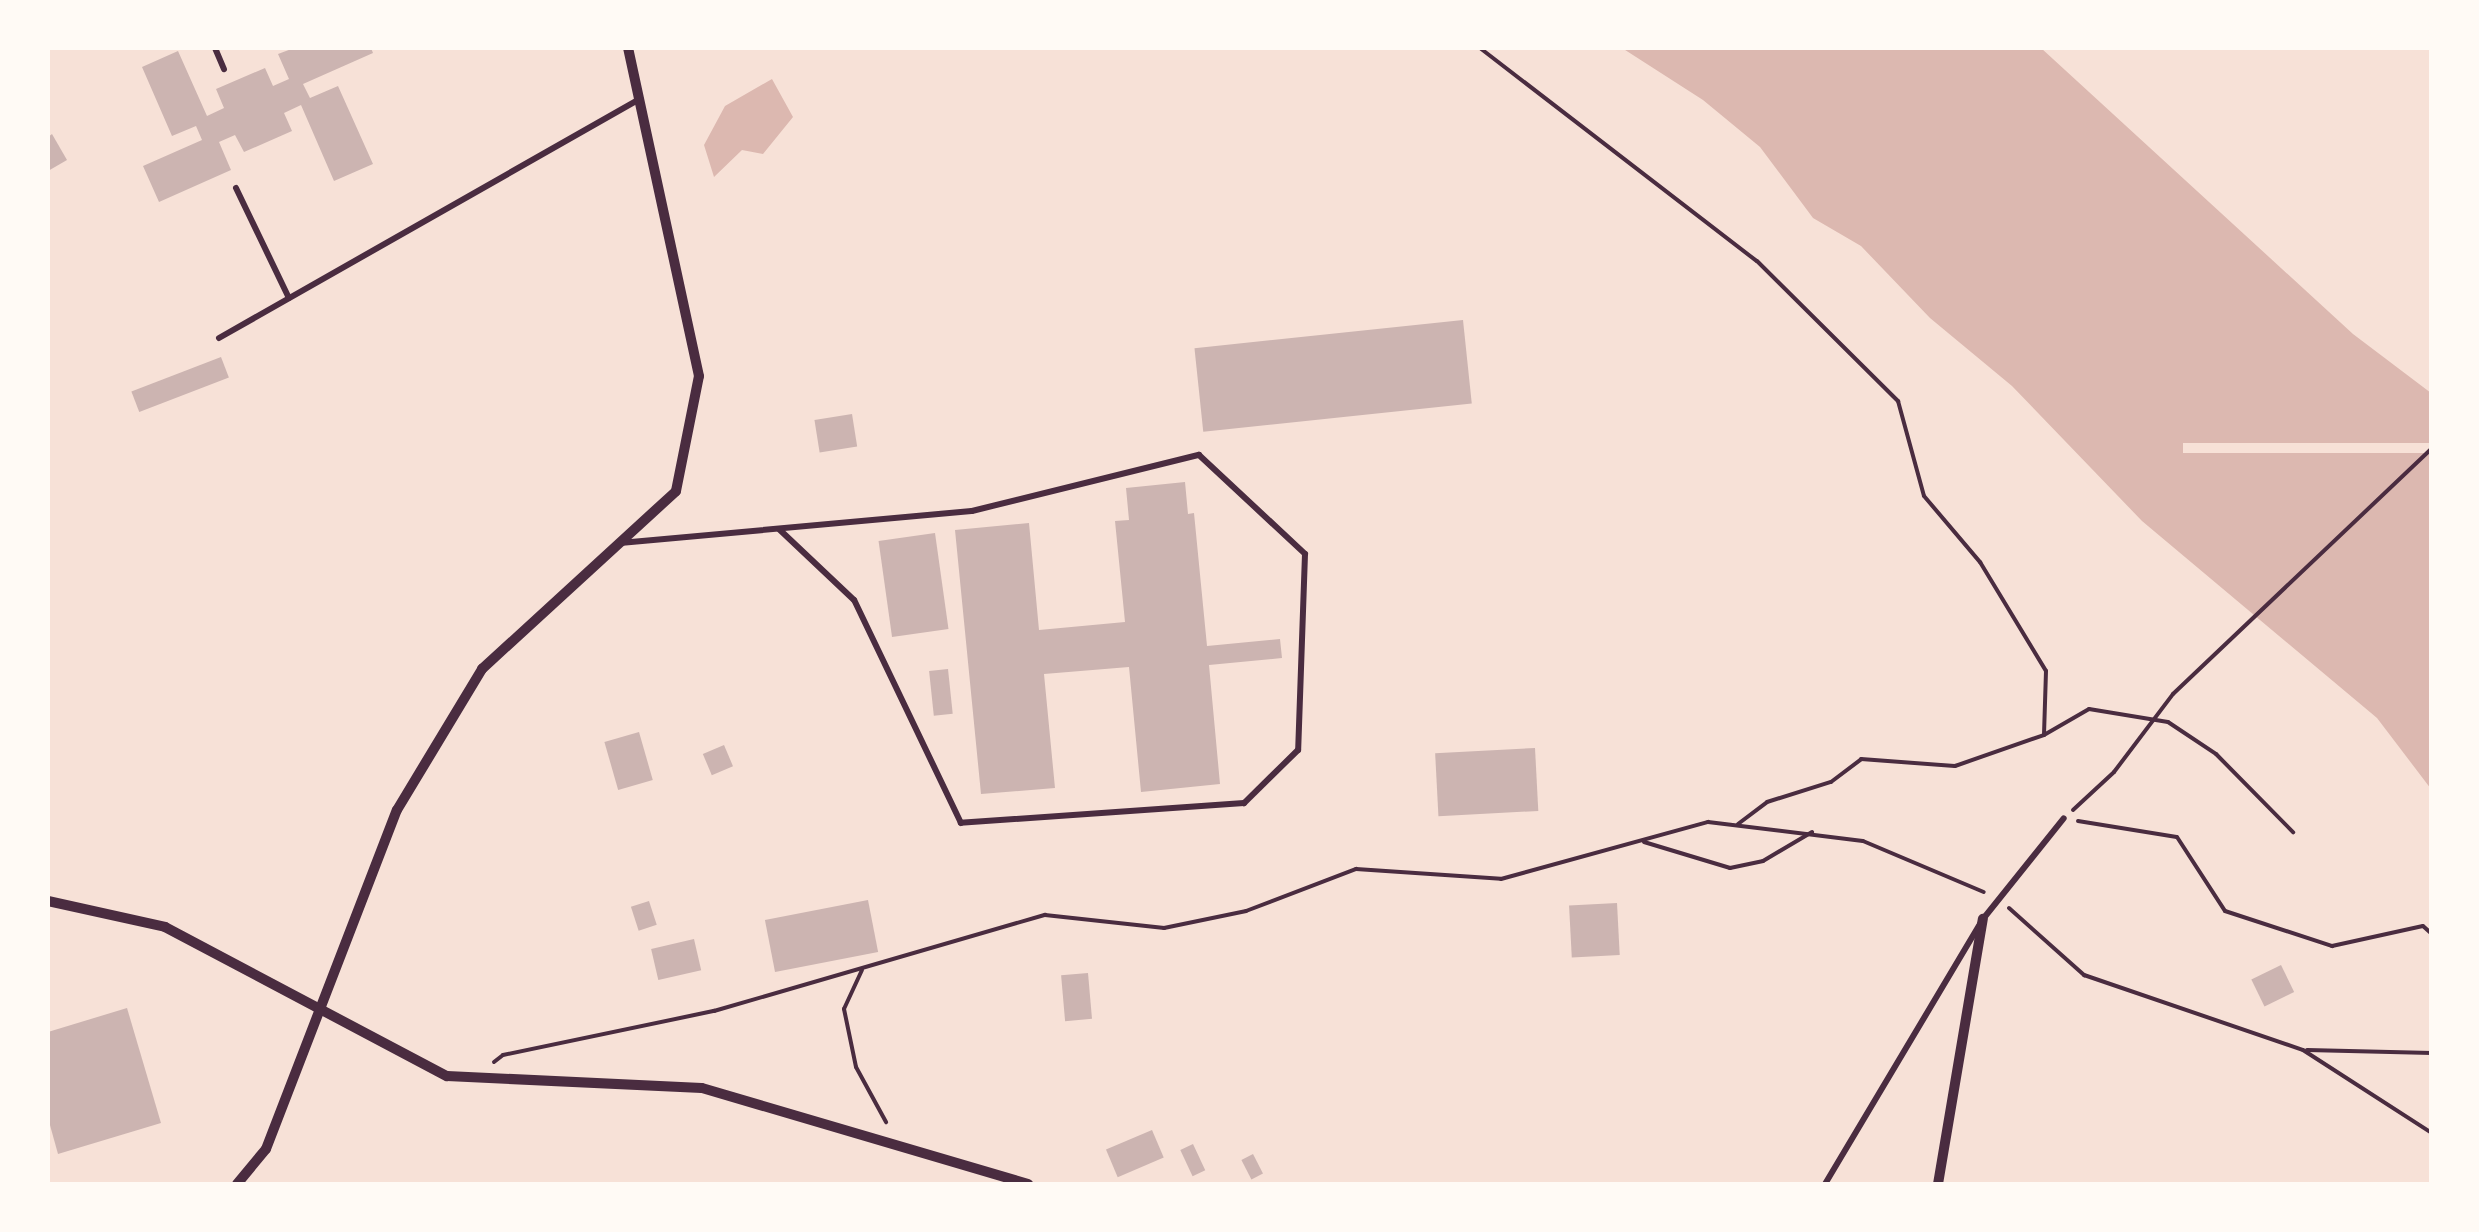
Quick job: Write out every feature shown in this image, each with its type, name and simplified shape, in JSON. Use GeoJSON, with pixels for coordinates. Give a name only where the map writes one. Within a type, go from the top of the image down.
{"type":"FeatureCollection","features":[{"type":"Feature","properties":{"kind":"street"},"geometry":{"type":"LineString","coordinates":[[237,1184],[266,1149],[397,810],[482,670],[676,490],[699,376],[628,48]]}},
{"type":"Feature","properties":{"kind":"street"},"geometry":{"type":"LineString","coordinates":[[48,901],[164,927],[318,1013],[447,1076],[702,1088],[1028,1184]]}},
{"type":"Feature","properties":{"kind":"street"},"geometry":{"type":"LineString","coordinates":[[1938,1184],[1982,919]]}},
{"type":"Feature","properties":{"kind":"lane"},"geometry":{"type":"LineString","coordinates":[[215,48],[224,69]]}},
{"type":"Feature","properties":{"kind":"lane"},"geometry":{"type":"LineString","coordinates":[[218,338],[640,99]]}},
{"type":"Feature","properties":{"kind":"lane"},"geometry":{"type":"LineString","coordinates":[[236,188],[289,298]]}},
{"type":"Feature","properties":{"kind":"lane"},"geometry":{"type":"LineString","coordinates":[[618,544],[972,511],[1199,455],[1305,554],[1298,750],[1244,803],[961,823],[854,600],[780,529]]}},
{"type":"Feature","properties":{"kind":"lane"},"geometry":{"type":"LineString","coordinates":[[1824,1184],[1982,919],[2064,818]]}},
{"type":"Feature","properties":{"kind":"path"},"geometry":{"type":"LineString","coordinates":[[1480,48],[1757,260],[1898,400],[1924,496],[1980,562],[2046,671],[2044,735]]}},
{"type":"Feature","properties":{"kind":"path"},"geometry":{"type":"LineString","coordinates":[[2064,818],[2114,772],[2173,694],[2432,448]]}},
{"type":"Feature","properties":{"kind":"path"},"geometry":{"type":"LineString","coordinates":[[1738,824],[1767,802],[1831,782],[1861,759],[1955,766],[2044,735],[2089,709],[2151,724],[2168,722],[2216,754],[2293,832]]}},
{"type":"Feature","properties":{"kind":"path"},"geometry":{"type":"LineString","coordinates":[[2064,818],[2177,837],[2225,911],[2332,946],[2423,926],[2432,934]]}},
{"type":"Feature","properties":{"kind":"path"},"geometry":{"type":"LineString","coordinates":[[477,1077],[503,1055],[714,1011],[1045,915],[1164,928],[1246,911],[1356,868],[1501,879],[1708,822],[1863,841],[1998,898],[2084,975],[2302,1050],[2432,1132]]}},
{"type":"Feature","properties":{"kind":"path"},"geometry":{"type":"LineString","coordinates":[[1642,842],[1730,868],[1763,861],[1812,832]]}},
{"type":"Feature","properties":{"kind":"path"},"geometry":{"type":"LineString","coordinates":[[862,968],[844,1009],[856,1067],[888,1124],[900,1134]]}},
{"type":"Feature","properties":{"kind":"path"},"geometry":{"type":"LineString","coordinates":[[2302,1050],[2432,1053]]}},
{"type":"Feature","properties":{"kind":"shaded area"},"geometry":{"type":"Polygon","coordinates":[[[1622,48],[2041,48],[2353,334],[2431,393],[2431,789],[2377,718],[2142,521],[2012,386],[1930,318],[1861,246],[1813,218],[1760,147],[1703,100],[1622,48]]]}},
{"type":"Feature","properties":{"kind":"shaded area"},"geometry":{"type":"Polygon","coordinates":[[[772,79],[793,117],[763,154],[742,150],[714,177],[704,145],[725,106],[772,79]]]}},
{"type":"Feature","properties":{"kind":"pier"},"geometry":{"type":"Polygon","coordinates":[[[2183,443],[2431,443],[2431,453],[2183,453],[2183,443]]]}},
{"type":"Feature","properties":{"kind":"building"},"geometry":{"type":"Polygon","coordinates":[[[294,48],[371,48],[373,53],[303,84],[310,98],[338,86],[373,164],[334,181],[301,105],[284,113],[292,131],[244,152],[235,135],[219,142],[231,170],[159,202],[143,166],[202,140],[196,126],[172,136],[142,67],[178,51],[207,116],[224,108],[216,89],[265,68],[273,86],[289,79],[278,54],[294,48]]]}},
{"type":"Feature","properties":{"kind":"building"},"geometry":{"type":"Polygon","coordinates":[[[52,134],[67,160],[48,171],[48,137],[52,134]]]}},
{"type":"Feature","properties":{"kind":"building"},"geometry":{"type":"Polygon","coordinates":[[[1463,320],[1472,404],[1203,432],[1194,348],[1463,320]]]}},
{"type":"Feature","properties":{"kind":"building"},"geometry":{"type":"Polygon","coordinates":[[[221,357],[229,378],[139,412],[131,391],[221,357]]]}},
{"type":"Feature","properties":{"kind":"building"},"geometry":{"type":"Polygon","coordinates":[[[852,414],[857,447],[820,453],[814,420],[852,414]]]}},
{"type":"Feature","properties":{"kind":"building"},"geometry":{"type":"Polygon","coordinates":[[[1185,482],[1188,514],[1194,513],[1207,646],[1280,639],[1282,658],[1209,665],[1220,784],[1141,792],[1129,667],[1044,674],[1055,788],[981,794],[955,530],[1029,523],[1039,630],[1125,622],[1115,521],[1129,520],[1126,488],[1185,482]]]}},
{"type":"Feature","properties":{"kind":"building"},"geometry":{"type":"Polygon","coordinates":[[[935,533],[948,629],[892,637],[879,541],[935,533]]]}},
{"type":"Feature","properties":{"kind":"building"},"geometry":{"type":"Polygon","coordinates":[[[948,669],[953,714],[934,716],[929,671],[948,669]]]}},
{"type":"Feature","properties":{"kind":"building"},"geometry":{"type":"Polygon","coordinates":[[[639,732],[653,780],[618,790],[604,742],[639,732]]]}},
{"type":"Feature","properties":{"kind":"building"},"geometry":{"type":"Polygon","coordinates":[[[724,745],[733,766],[712,775],[703,754],[724,745]]]}},
{"type":"Feature","properties":{"kind":"building"},"geometry":{"type":"Polygon","coordinates":[[[1535,748],[1538,811],[1438,816],[1435,753],[1535,748]]]}},
{"type":"Feature","properties":{"kind":"building"},"geometry":{"type":"Polygon","coordinates":[[[868,900],[878,952],[775,972],[765,920],[868,900]]]}},
{"type":"Feature","properties":{"kind":"building"},"geometry":{"type":"Polygon","coordinates":[[[649,901],[657,925],[639,931],[631,907],[649,901]]]}},
{"type":"Feature","properties":{"kind":"building"},"geometry":{"type":"Polygon","coordinates":[[[1617,903],[1620,955],[1572,957],[1569,906],[1617,903]]]}},
{"type":"Feature","properties":{"kind":"building"},"geometry":{"type":"Polygon","coordinates":[[[694,939],[701,970],[658,980],[651,949],[694,939]]]}},
{"type":"Feature","properties":{"kind":"building"},"geometry":{"type":"Polygon","coordinates":[[[2281,965],[2294,992],[2264,1006],[2251,979],[2281,965]]]}},
{"type":"Feature","properties":{"kind":"building"},"geometry":{"type":"Polygon","coordinates":[[[1088,973],[1092,1019],[1065,1021],[1061,975],[1088,973]]]}},
{"type":"Feature","properties":{"kind":"building"},"geometry":{"type":"Polygon","coordinates":[[[127,1008],[161,1123],[58,1154],[48,1118],[48,1032],[127,1008]]]}},
{"type":"Feature","properties":{"kind":"building"},"geometry":{"type":"Polygon","coordinates":[[[1152,1130],[1164,1158],[1118,1177],[1106,1150],[1152,1130]]]}},
{"type":"Feature","properties":{"kind":"building"},"geometry":{"type":"Polygon","coordinates":[[[1193,1144],[1205,1170],[1193,1176],[1180,1150],[1193,1144]]]}},
{"type":"Feature","properties":{"kind":"building"},"geometry":{"type":"Polygon","coordinates":[[[1253,1154],[1263,1174],[1251,1180],[1241,1160],[1253,1154]]]}}]}
